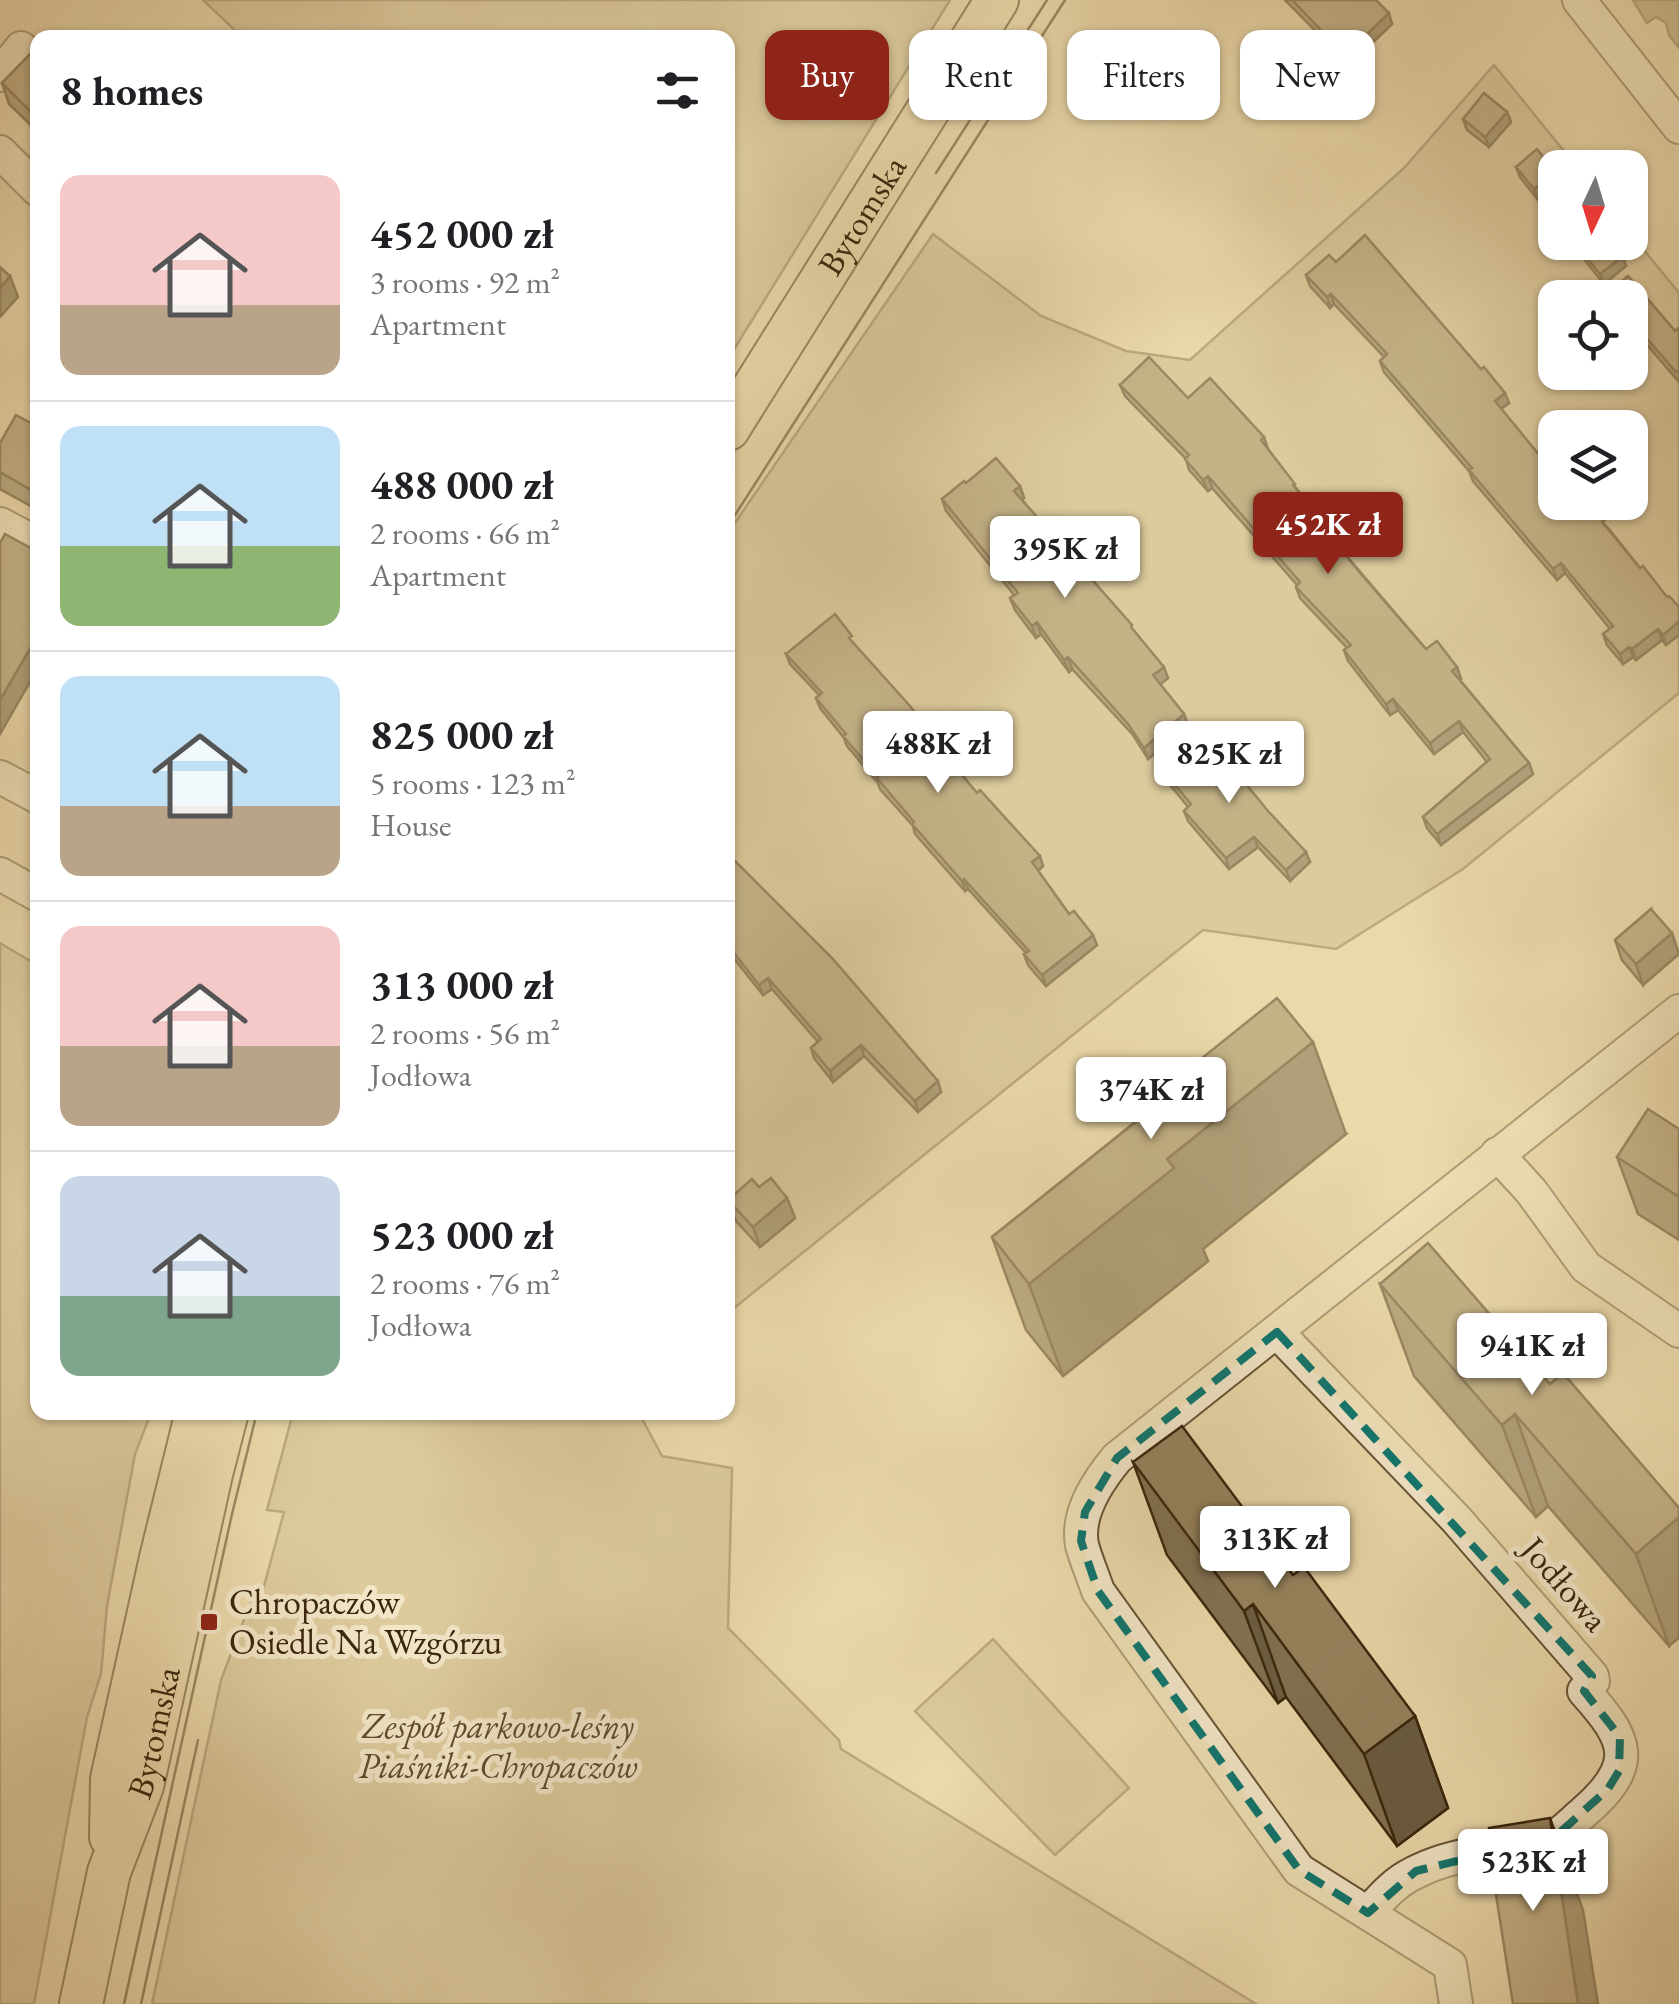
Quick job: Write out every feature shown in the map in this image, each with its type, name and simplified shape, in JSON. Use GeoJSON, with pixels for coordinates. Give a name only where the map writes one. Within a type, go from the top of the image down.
{"type":"FeatureCollection","features":[{"type":"Feature","properties":{"kind":"main road","name":"Bytomska"},"geometry":{"type":"LineString","coordinates":[[735,418],[997,0]]}},
{"type":"Feature","properties":{"kind":"main road","name":"Bytomska"},"geometry":{"type":"LineString","coordinates":[[110,1872],[112,1779],[195,1420]]}},
{"type":"Feature","properties":{"kind":"main road","name":"Bytomska"},"geometry":{"type":"LineString","coordinates":[[81,2004],[110,1872],[142,1786],[225,1420]]}},
{"type":"Feature","properties":{"kind":"street"},"geometry":{"type":"LineString","coordinates":[[1579,0],[1679,128]]}},
{"type":"Feature","properties":{"kind":"street"},"geometry":{"type":"LineString","coordinates":[[0,75],[22,48]]}},
{"type":"Feature","properties":{"kind":"street"},"geometry":{"type":"LineString","coordinates":[[0,152],[30,182]]}},
{"type":"Feature","properties":{"kind":"street"},"geometry":{"type":"LineString","coordinates":[[0,524],[30,540]]}},
{"type":"Feature","properties":{"kind":"street"},"geometry":{"type":"LineString","coordinates":[[0,776],[30,793]]}},
{"type":"Feature","properties":{"kind":"street"},"geometry":{"type":"LineString","coordinates":[[0,874],[30,891]]}},
{"type":"Feature","properties":{"kind":"street"},"geometry":{"type":"LineString","coordinates":[[1456,2004],[1450,1965],[1299,1870],[1098,1591],[1081,1541],[1085,1512],[1098,1481],[1117,1458],[1679,1011]]}},
{"type":"Feature","properties":{"kind":"street"},"geometry":{"type":"LineString","coordinates":[[1497,1154],[1531,1190],[1586,1267],[1679,1332]]}},
{"type":"Feature","properties":{"kind":"street","name":"Jodłowa"},"geometry":{"type":"LineString","coordinates":[[1277,1332],[1456,1519],[1592,1676],[1584,1691],[1620,1738],[1619,1771],[1608,1790],[1554,1837],[1542,1844],[1476,1853],[1416,1872],[1393,1886],[1368,1913]]}},
{"type":"Feature","properties":{"kind":"highlighted area"},"geometry":{"type":"Polygon","coordinates":[[[1277,1332],[1592,1676],[1584,1691],[1620,1737],[1619,1771],[1608,1789],[1555,1837],[1416,1871],[1368,1913],[1299,1870],[1098,1591],[1081,1541],[1085,1512],[1117,1458],[1277,1332]]]}},
{"type":"Feature","properties":{"kind":"green space"},"geometry":{"type":"Polygon","coordinates":[[[203,0],[950,0],[931,30],[909,30],[909,66],[889,99],[889,30],[765,30],[765,120],[876,120],[735,348],[735,30],[235,30],[203,0]]]}},
{"type":"Feature","properties":{"kind":"green space"},"geometry":{"type":"Polygon","coordinates":[[[1494,65],[1563,150],[1538,150],[1538,260],[1648,260],[1648,255],[1679,293],[1679,693],[1463,869],[1336,949],[1203,930],[735,1307],[735,523],[933,234],[1041,316],[1126,351],[1190,360],[1404,168],[1494,65]]]}},
{"type":"Feature","properties":{"kind":"green space"},"geometry":{"type":"Polygon","coordinates":[[[0,943],[30,961],[30,1420],[148,1420],[135,1454],[107,1606],[101,1674],[87,1717],[34,2004],[0,2004],[0,943]]]}},
{"type":"Feature","properties":{"kind":"green space","name":"Zespół parkowo-leśny Piaśniki-Chropaczów"},"geometry":{"type":"Polygon","coordinates":[[[291,1420],[643,1420],[662,1456],[732,1468],[728,1628],[839,1740],[841,1749],[1256,2004],[152,2004],[221,1680],[249,1606],[263,1590],[284,1512],[267,1510],[291,1420]]]}},
{"type":"Feature","properties":{"kind":"green space"},"geometry":{"type":"Polygon","coordinates":[[[993,1639],[1129,1788],[1055,1855],[915,1711],[993,1639]]]}},
{"type":"Feature","properties":{"kind":"shaded area"},"geometry":{"type":"Polygon","coordinates":[[[1633,0],[1679,0],[1679,48],[1666,23],[1656,17],[1647,23],[1633,0]]]}},
{"type":"Feature","properties":{"kind":"building"},"geometry":{"type":"Polygon","coordinates":[[[1292,0],[1376,0],[1389,13],[1371,30],[1321,30],[1292,0]]]}},
{"type":"Feature","properties":{"kind":"building"},"geometry":{"type":"Polygon","coordinates":[[[30,54],[30,111],[2,83],[30,54]]]}},
{"type":"Feature","properties":{"kind":"building"},"geometry":{"type":"Polygon","coordinates":[[[1484,93],[1507,112],[1485,137],[1463,119],[1484,93]]]}},
{"type":"Feature","properties":{"kind":"building"},"geometry":{"type":"Polygon","coordinates":[[[1537,149],[1538,186],[1534,189],[1516,167],[1537,149]]]}},
{"type":"Feature","properties":{"kind":"building"},"geometry":{"type":"Polygon","coordinates":[[[1365,235],[1505,393],[1495,401],[1538,454],[1538,520],[1605,520],[1602,522],[1640,568],[1643,566],[1679,607],[1679,621],[1663,635],[1658,629],[1620,654],[1603,634],[1613,626],[1561,563],[1553,569],[1380,361],[1387,354],[1331,294],[1327,297],[1306,275],[1329,255],[1336,262],[1365,235]]]}},
{"type":"Feature","properties":{"kind":"building"},"geometry":{"type":"Polygon","coordinates":[[[1589,260],[1618,260],[1600,274],[1589,260]]]}},
{"type":"Feature","properties":{"kind":"building"},"geometry":{"type":"Polygon","coordinates":[[[0,267],[10,276],[0,288],[0,267]]]}},
{"type":"Feature","properties":{"kind":"building"},"geometry":{"type":"Polygon","coordinates":[[[1648,299],[1675,331],[1679,328],[1676,372],[1648,340],[1648,299]]]}},
{"type":"Feature","properties":{"kind":"building"},"geometry":{"type":"Polygon","coordinates":[[[1149,357],[1188,398],[1210,378],[1264,437],[1261,440],[1331,529],[1327,532],[1360,573],[1426,649],[1437,641],[1457,667],[1452,671],[1529,763],[1437,834],[1423,817],[1490,759],[1459,721],[1430,743],[1393,699],[1386,704],[1344,650],[1351,645],[1296,587],[1300,582],[1208,476],[1203,480],[1185,459],[1189,455],[1120,385],[1149,357]]]}},
{"type":"Feature","properties":{"kind":"building"},"geometry":{"type":"Polygon","coordinates":[[[16,415],[30,423],[30,489],[0,472],[0,443],[16,415]]]}},
{"type":"Feature","properties":{"kind":"building"},"geometry":{"type":"Polygon","coordinates":[[[996,458],[1020,486],[1014,491],[1164,667],[1153,675],[1184,714],[1144,748],[1128,724],[1068,657],[1064,660],[1037,622],[1032,626],[1010,598],[1018,593],[942,499],[996,458]]]}},
{"type":"Feature","properties":{"kind":"building"},"geometry":{"type":"Polygon","coordinates":[[[5,534],[30,548],[30,649],[0,700],[0,543],[5,534]]]}},
{"type":"Feature","properties":{"kind":"building"},"geometry":{"type":"Polygon","coordinates":[[[835,614],[852,636],[849,638],[910,706],[921,726],[977,793],[980,790],[1040,856],[1032,862],[1069,914],[1074,911],[1093,935],[1042,975],[1024,954],[1029,951],[912,824],[816,698],[822,693],[786,654],[835,614]]]}},
{"type":"Feature","properties":{"kind":"building"},"geometry":{"type":"Polygon","coordinates":[[[1210,740],[1306,852],[1286,870],[1254,837],[1226,858],[1184,811],[1191,804],[1163,771],[1210,740]]]}},
{"type":"Feature","properties":{"kind":"building"},"geometry":{"type":"Polygon","coordinates":[[[735,861],[833,959],[938,1081],[915,1101],[861,1045],[830,1071],[811,1048],[821,1039],[768,978],[759,985],[735,954],[735,861]]]}},
{"type":"Feature","properties":{"kind":"building"},"geometry":{"type":"Polygon","coordinates":[[[1651,909],[1672,933],[1636,964],[1615,940],[1651,909]]]}},
{"type":"Feature","properties":{"kind":"building"},"geometry":{"type":"Polygon","coordinates":[[[1277,998],[1313,1042],[1167,1159],[1174,1168],[1029,1284],[992,1237],[1137,1121],[1131,1115],[1277,998]]]}},
{"type":"Feature","properties":{"kind":"building"},"geometry":{"type":"Polygon","coordinates":[[[1648,1109],[1679,1129],[1679,1197],[1617,1157],[1648,1109]]]}},
{"type":"Feature","properties":{"kind":"building"},"geometry":{"type":"Polygon","coordinates":[[[771,1178],[787,1198],[753,1227],[735,1208],[735,1194],[752,1179],[759,1187],[771,1178]]]}},
{"type":"Feature","properties":{"kind":"building"},"geometry":{"type":"Polygon","coordinates":[[[1428,1243],[1550,1384],[1563,1373],[1679,1508],[1679,1517],[1636,1554],[1515,1414],[1502,1425],[1380,1284],[1428,1243]]]}},
{"type":"Feature","properties":{"kind":"building"},"geometry":{"type":"Polygon","coordinates":[[[1182,1426],[1293,1575],[1304,1567],[1415,1716],[1364,1754],[1253,1604],[1244,1611],[1133,1462],[1182,1426]]]}},
{"type":"Feature","properties":{"kind":"building"},"geometry":{"type":"Polygon","coordinates":[[[1550,1818],[1578,2004],[1513,2004],[1489,1828],[1550,1818]]]}},
{"type":"Feature","properties":{"kind":"tram line"},"geometry":{"type":"LineString","coordinates":[[936,173],[1047,0]]}},
{"type":"Feature","properties":{"kind":"tram line"},"geometry":{"type":"LineString","coordinates":[[735,515],[1065,0]]}},
{"type":"Feature","properties":{"kind":"tram line"},"geometry":{"type":"LineString","coordinates":[[124,2004],[255,1420]]}},
{"type":"Feature","properties":{"kind":"tram line"},"geometry":{"type":"LineString","coordinates":[[141,2004],[198,1740]]}},
{"type":"Feature","properties":{"kind":"place","name":"Chropaczów Osiedle Na Wzgórzu"},"geometry":{"type":"Point","coordinates":[209,1622]}}]}
